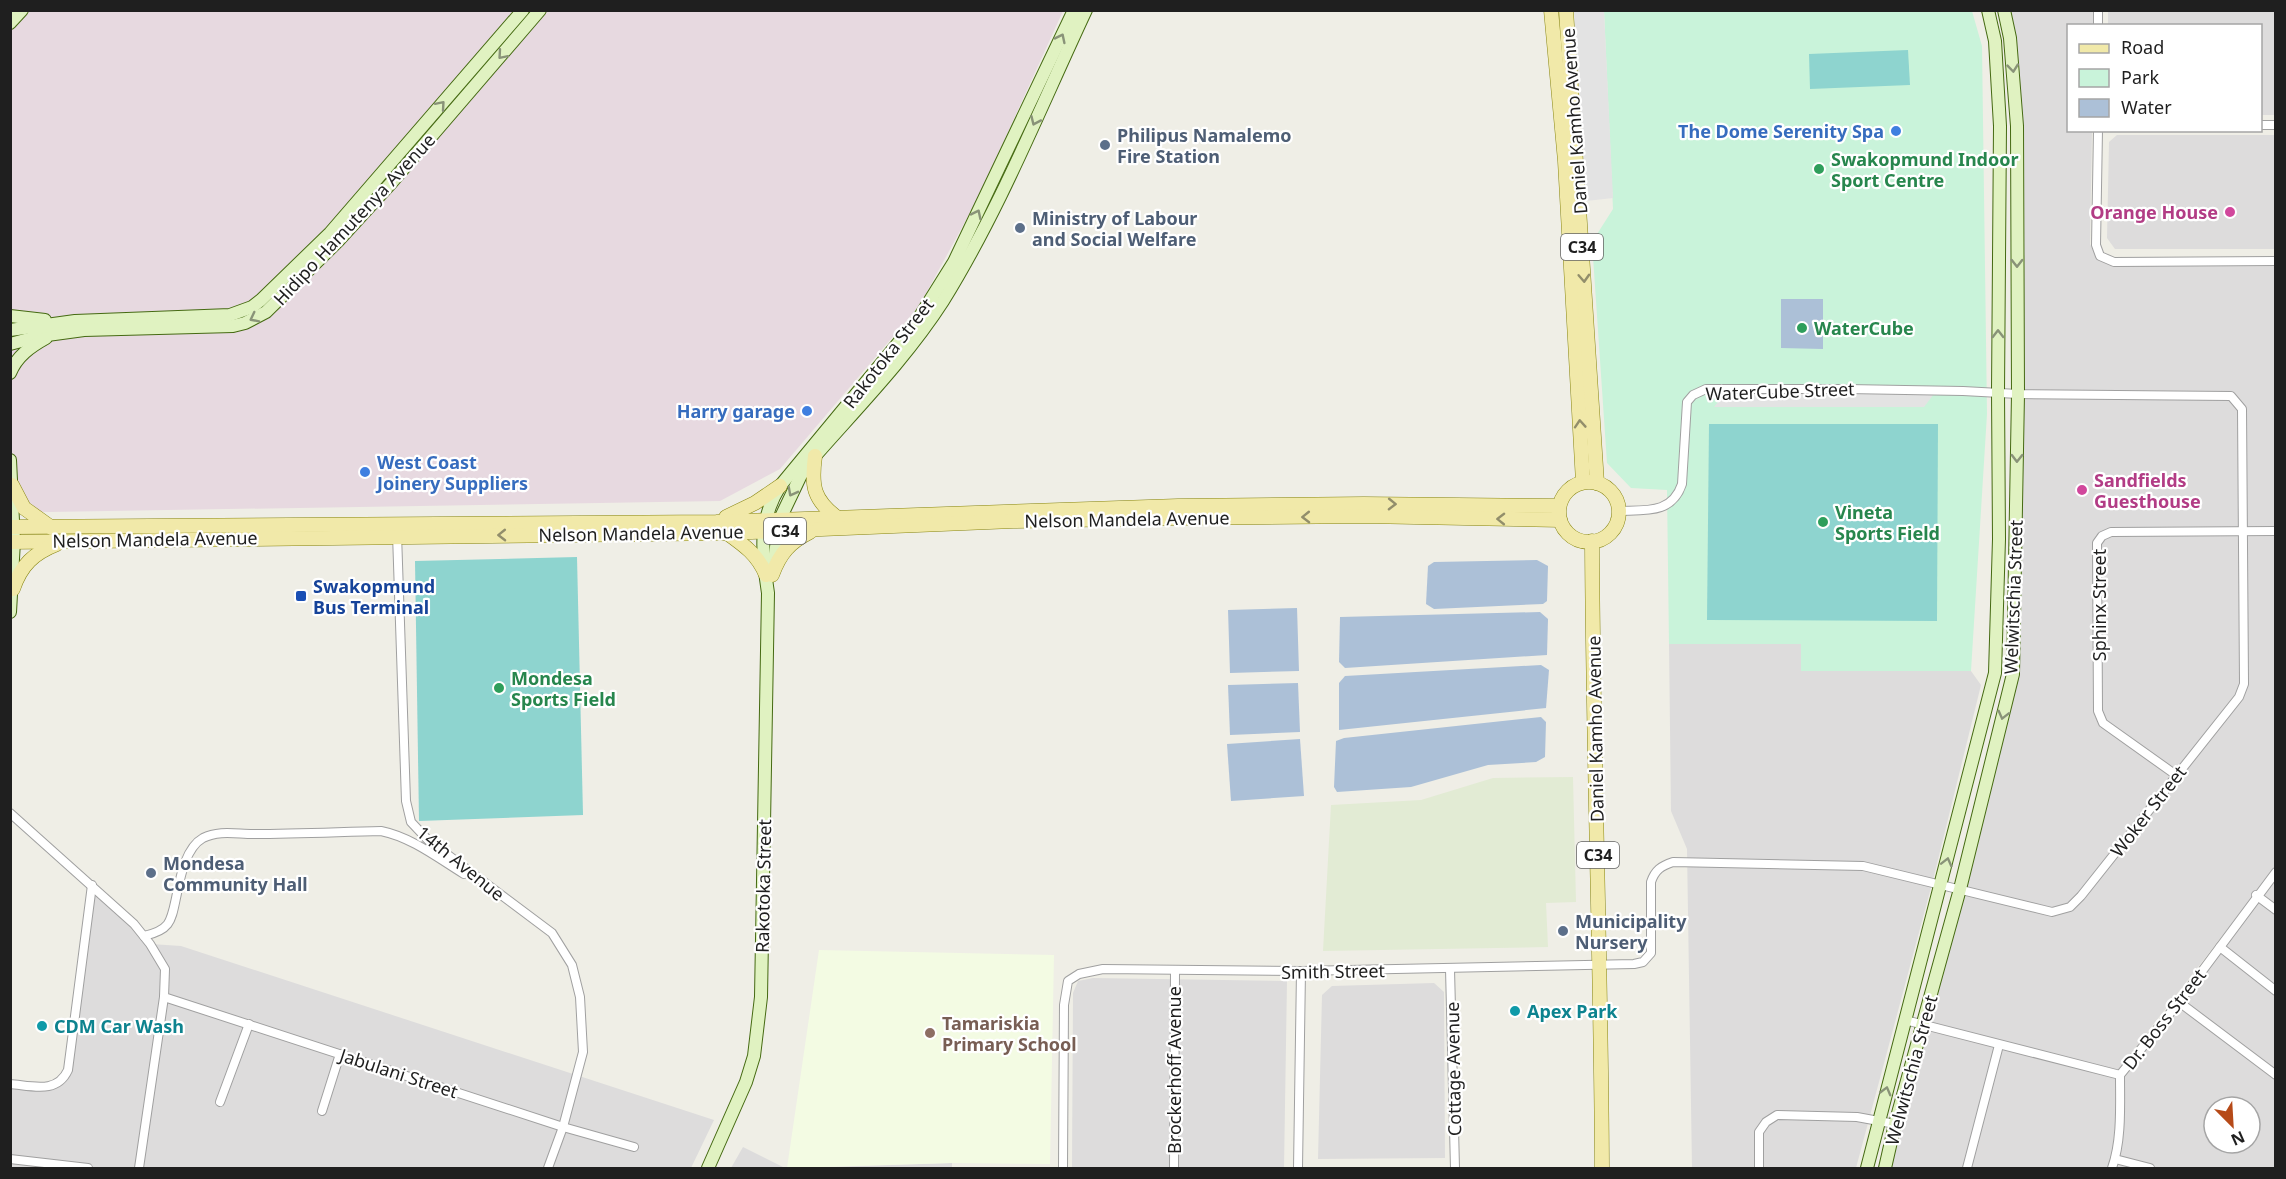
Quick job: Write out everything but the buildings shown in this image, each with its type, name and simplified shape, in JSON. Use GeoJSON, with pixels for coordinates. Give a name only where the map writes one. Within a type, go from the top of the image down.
{"type":"FeatureCollection","features":[{"type":"Feature","properties":{"kind":"main road","name":"Daniel Kamho Avenue"},"geometry":{"type":"LineString","coordinates":[[1551,10],[1590,483]]}},
{"type":"Feature","properties":{"kind":"main road","name":"Daniel Kamho Avenue"},"geometry":{"type":"LineString","coordinates":[[1566,10],[1590,483]]}},
{"type":"Feature","properties":{"kind":"main road"},"geometry":{"type":"LineString","coordinates":[[815,456],[812,478],[815,491],[821,504],[839,519]]}},
{"type":"Feature","properties":{"kind":"main road"},"geometry":{"type":"LineString","coordinates":[[1590,483],[1611,492],[1619,511],[1612,531],[1599,540],[1584,542],[1571,536],[1559,513],[1568,491],[1590,483]]}},
{"type":"Feature","properties":{"kind":"main road"},"geometry":{"type":"LineString","coordinates":[[12,485],[24,508],[51,528]]}},
{"type":"Feature","properties":{"kind":"main road"},"geometry":{"type":"LineString","coordinates":[[716,522],[741,512],[780,486]]}},
{"type":"Feature","properties":{"kind":"main road","name":"Nelson Mandela Avenue"},"geometry":{"type":"LineString","coordinates":[[12,534],[64,541],[716,522],[779,525],[839,519],[1178,506],[1364,504],[1559,513]]}},
{"type":"Feature","properties":{"kind":"main road","name":"Nelson Mandela Avenue"},"geometry":{"type":"LineString","coordinates":[[779,525],[815,529],[1013,521],[1559,513]]}},
{"type":"Feature","properties":{"kind":"main road","name":"Nelson Mandela Avenue"},"geometry":{"type":"LineString","coordinates":[[12,534],[51,528],[727,533],[764,525]]}},
{"type":"Feature","properties":{"kind":"main road"},"geometry":{"type":"LineString","coordinates":[[727,533],[750,550],[769,575],[780,554],[788,546],[815,529]]}},
{"type":"Feature","properties":{"kind":"main road"},"geometry":{"type":"LineString","coordinates":[[13,589],[18,574],[33,556],[64,541]]}},
{"type":"Feature","properties":{"kind":"main road","name":"Daniel Kamho Avenue"},"geometry":{"type":"LineString","coordinates":[[1592,541],[1593,698],[1601,966],[1602,1168]]}},
{"type":"Feature","properties":{"kind":"street"},"geometry":{"type":"LineString","coordinates":[[10,23],[22,10]]}},
{"type":"Feature","properties":{"kind":"street","name":"Hidipo Hamutenya Avenue"},"geometry":{"type":"LineString","coordinates":[[10,330],[230,315],[252,307],[330,233],[523,10]]}},
{"type":"Feature","properties":{"kind":"street","name":"Hidipo Hamutenya Avenue"},"geometry":{"type":"LineString","coordinates":[[10,344],[56,328],[84,330],[233,326],[257,318],[266,312],[338,241],[392,182],[540,10]]}},
{"type":"Feature","properties":{"kind":"street","name":"Rakotoka Street"},"geometry":{"type":"LineString","coordinates":[[769,575],[764,525],[771,500],[780,486],[919,318],[937,290],[964,241],[1074,10]]}},
{"type":"Feature","properties":{"kind":"street","name":"Rakotoka Street"},"geometry":{"type":"LineString","coordinates":[[708,1168],[746,1082],[758,1030],[768,593],[769,575],[779,525],[796,484],[815,456],[916,339],[942,301],[1016,166],[1086,10]]}},
{"type":"Feature","properties":{"kind":"street","name":"Welwitschia Street"},"geometry":{"type":"LineString","coordinates":[[1867,1168],[1995,673],[1999,539],[2000,126],[1995,41],[1988,10]]}},
{"type":"Feature","properties":{"kind":"street","name":"Welwitschia Street"},"geometry":{"type":"LineString","coordinates":[[1885,1168],[1960,889],[2013,674],[2018,394],[2017,126],[2011,48],[2004,10]]}},
{"type":"Feature","properties":{"kind":"street"},"geometry":{"type":"LineString","coordinates":[[2098,132],[2096,245],[2100,256],[2114,262],[2276,261]]}},
{"type":"Feature","properties":{"kind":"street"},"geometry":{"type":"LineString","coordinates":[[10,316],[56,328]]}},
{"type":"Feature","properties":{"kind":"street"},"geometry":{"type":"LineString","coordinates":[[10,373],[14,362],[24,352],[56,328]]}},
{"type":"Feature","properties":{"kind":"street","name":"WaterCube Street"},"geometry":{"type":"LineString","coordinates":[[1619,511],[1654,509],[1668,504],[1678,495],[1682,484],[1688,402],[1693,395],[1706,389],[1847,388],[1998,393]]}},
{"type":"Feature","properties":{"kind":"street","name":"Woker Street"},"geometry":{"type":"LineString","coordinates":[[1601,966],[1634,964],[1648,958],[1651,953],[1651,882],[1654,872],[1673,862],[1863,866],[2052,912],[2070,907],[2239,697],[2244,684],[2242,409],[2238,402],[2231,396],[1998,393]]}},
{"type":"Feature","properties":{"kind":"street"},"geometry":{"type":"LineString","coordinates":[[10,460],[13,589],[10,612]]}},
{"type":"Feature","properties":{"kind":"street","name":"14th Avenue"},"geometry":{"type":"LineString","coordinates":[[397,531],[406,801],[411,822],[428,840],[552,933],[572,965],[580,997],[583,1052],[563,1127],[548,1168]]}},
{"type":"Feature","properties":{"kind":"street","name":"Sphinx Street"},"geometry":{"type":"LineString","coordinates":[[2176,775],[2103,723],[2098,711],[2097,543],[2102,536],[2111,532],[2276,531]]}},
{"type":"Feature","properties":{"kind":"street"},"geometry":{"type":"LineString","coordinates":[[10,813],[134,924],[165,969],[164,997],[139,1168]]}},
{"type":"Feature","properties":{"kind":"street"},"geometry":{"type":"LineString","coordinates":[[144,936],[157,933],[173,916],[189,851],[202,838],[218,833],[381,831],[395,834],[496,892]]}},
{"type":"Feature","properties":{"kind":"street","name":"Dr. Boss Street"},"geometry":{"type":"LineString","coordinates":[[1905,1020],[2120,1075],[2179,1002],[2256,895],[2276,872]]}},
{"type":"Feature","properties":{"kind":"street"},"geometry":{"type":"LineString","coordinates":[[10,1084],[56,1086],[64,1079],[68,1070],[92,885]]}},
{"type":"Feature","properties":{"kind":"street"},"geometry":{"type":"LineString","coordinates":[[2256,895],[2276,910]]}},
{"type":"Feature","properties":{"kind":"street"},"geometry":{"type":"LineString","coordinates":[[2220,947],[2276,991]]}},
{"type":"Feature","properties":{"kind":"street","name":"Smith Street"},"geometry":{"type":"LineString","coordinates":[[1063,1168],[1064,1005],[1068,981],[1079,974],[1103,969],[1301,971],[1601,966]]}},
{"type":"Feature","properties":{"kind":"street","name":"Cottage Avenue"},"geometry":{"type":"LineString","coordinates":[[1450,969],[1455,1168]]}},
{"type":"Feature","properties":{"kind":"street","name":"Brockerhoff Avenue"},"geometry":{"type":"LineString","coordinates":[[1174,971],[1174,1168]]}},
{"type":"Feature","properties":{"kind":"street"},"geometry":{"type":"LineString","coordinates":[[1298,1168],[1301,971]]}},
{"type":"Feature","properties":{"kind":"street","name":"Jabulani Street"},"geometry":{"type":"LineString","coordinates":[[164,997],[563,1127],[634,1147]]}},
{"type":"Feature","properties":{"kind":"street"},"geometry":{"type":"LineString","coordinates":[[2179,1002],[2276,1076]]}},
{"type":"Feature","properties":{"kind":"street"},"geometry":{"type":"LineString","coordinates":[[220,1102],[249,1024]]}},
{"type":"Feature","properties":{"kind":"street"},"geometry":{"type":"LineString","coordinates":[[1967,1168],[1999,1045]]}},
{"type":"Feature","properties":{"kind":"street"},"geometry":{"type":"LineString","coordinates":[[322,1111],[340,1054]]}},
{"type":"Feature","properties":{"kind":"street"},"geometry":{"type":"LineString","coordinates":[[2112,1168],[2115,1159],[2120,1075]]}},
{"type":"Feature","properties":{"kind":"street"},"geometry":{"type":"LineString","coordinates":[[1759,1168],[1759,1132],[1766,1122],[1778,1115],[1857,1117],[1895,1124]]}},
{"type":"Feature","properties":{"kind":"street"},"geometry":{"type":"LineString","coordinates":[[10,1159],[88,1168]]}},
{"type":"Feature","properties":{"kind":"street"},"geometry":{"type":"LineString","coordinates":[[2115,1159],[2150,1168]]}},
{"type":"Feature","properties":{"kind":"shaded area"},"geometry":{"type":"Polygon","coordinates":[[[11,11],[1063,11],[977,200],[919,306],[780,469],[720,501],[49,512],[11,511],[11,11]]]}},
{"type":"Feature","properties":{"kind":"shaded area"},"geometry":{"type":"Polygon","coordinates":[[[1574,11],[1604,11],[1613,198],[1586,201],[1574,11]]]}},
{"type":"Feature","properties":{"kind":"shaded area"},"geometry":{"type":"Polygon","coordinates":[[[2008,11],[2094,11],[2094,24],[2067,24],[2067,132],[2092,132],[2090,244],[2097,258],[2114,266],[2275,265],[2275,868],[2118,1070],[1927,1021],[2018,674],[2022,391],[2008,11]]]}},
{"type":"Feature","properties":{"kind":"shaded area"},"geometry":{"type":"Polygon","coordinates":[[[2108,11],[2275,11],[2275,115],[2262,115],[2262,24],[2108,24],[2108,11]]]}},
{"type":"Feature","properties":{"kind":"shaded area"},"geometry":{"type":"Polygon","coordinates":[[[1908,50],[1910,85],[1810,89],[1809,54],[1908,50]]]}},
{"type":"Feature","properties":{"kind":"shaded area"},"geometry":{"type":"Polygon","coordinates":[[[2117,135],[2275,135],[2275,249],[2115,249],[2107,238],[2109,142],[2117,135]]]}},
{"type":"Feature","properties":{"kind":"shaded area"},"geometry":{"type":"Polygon","coordinates":[[[1729,389],[1937,390],[1924,407],[1714,407],[1729,389]]]}},
{"type":"Feature","properties":{"kind":"shaded area","name":"Vineta Sports Field"},"geometry":{"type":"Polygon","coordinates":[[[1709,424],[1938,424],[1937,621],[1707,620],[1709,424]]]}},
{"type":"Feature","properties":{"kind":"shaded area","name":"Mondesa Sports Field"},"geometry":{"type":"Polygon","coordinates":[[[577,557],[583,815],[419,821],[415,561],[577,557]]]}},
{"type":"Feature","properties":{"kind":"shaded area"},"geometry":{"type":"Polygon","coordinates":[[[1669,644],[1802,644],[1801,671],[1971,671],[1981,685],[1933,880],[1856,1168],[1692,1168],[1687,849],[1671,811],[1669,644]]]}},
{"type":"Feature","properties":{"kind":"shaded area"},"geometry":{"type":"Polygon","coordinates":[[[1573,777],[1576,902],[1546,903],[1548,947],[1323,951],[1331,805],[1421,800],[1493,778],[1573,777]]]}},
{"type":"Feature","properties":{"kind":"shaded area"},"geometry":{"type":"Polygon","coordinates":[[[2275,880],[2275,1168],[2116,1168],[2125,1077],[2275,880]]]}},
{"type":"Feature","properties":{"kind":"shaded area"},"geometry":{"type":"Polygon","coordinates":[[[92,885],[151,944],[181,946],[714,1120],[691,1168],[11,1168],[10,1084],[43,1087],[64,1079],[92,885]]]}},
{"type":"Feature","properties":{"kind":"shaded area","name":"Tamariskia Primary School"},"geometry":{"type":"Polygon","coordinates":[[[819,950],[1054,955],[1050,1164],[952,1163],[787,1168],[819,950]]]}},
{"type":"Feature","properties":{"kind":"shaded area"},"geometry":{"type":"Polygon","coordinates":[[[1093,978],[1287,981],[1284,1168],[1072,1168],[1073,993],[1078,981],[1093,978]]]}},
{"type":"Feature","properties":{"kind":"shaded area"},"geometry":{"type":"Polygon","coordinates":[[[1434,983],[1444,992],[1445,1158],[1318,1159],[1322,995],[1332,986],[1434,983]]]}},
{"type":"Feature","properties":{"kind":"shaded area"},"geometry":{"type":"Polygon","coordinates":[[[1926,1029],[2115,1078],[2115,1158],[2111,1168],[1891,1168],[1926,1029]]]}},
{"type":"Feature","properties":{"kind":"shaded area"},"geometry":{"type":"Polygon","coordinates":[[[743,1147],[785,1168],[731,1168],[743,1147]]]}},
{"type":"Feature","properties":{"kind":"shaded area"},"geometry":{"type":"Polygon","coordinates":[[[952,1163],[952,1168],[805,1168],[952,1163]]]}},
{"type":"Feature","properties":{"kind":"green space"},"geometry":{"type":"Polygon","coordinates":[[[1604,11],[1972,11],[1982,46],[1987,414],[1971,671],[1801,671],[1801,644],[1669,644],[1667,490],[1631,488],[1607,463],[1592,242],[1613,209],[1604,11]]]}},
{"type":"Feature","properties":{"kind":"water"},"geometry":{"type":"Polygon","coordinates":[[[1781,299],[1823,299],[1823,349],[1781,348],[1781,299]]]}},
{"type":"Feature","properties":{"kind":"water"},"geometry":{"type":"Polygon","coordinates":[[[1537,560],[1548,566],[1547,601],[1543,604],[1434,609],[1426,604],[1428,566],[1434,562],[1537,560]]]}},
{"type":"Feature","properties":{"kind":"water"},"geometry":{"type":"Polygon","coordinates":[[[1297,608],[1299,671],[1230,673],[1228,610],[1297,608]]]}},
{"type":"Feature","properties":{"kind":"water"},"geometry":{"type":"Polygon","coordinates":[[[1540,612],[1548,619],[1547,655],[1345,668],[1339,662],[1340,617],[1540,612]]]}},
{"type":"Feature","properties":{"kind":"water"},"geometry":{"type":"Polygon","coordinates":[[[1541,665],[1549,670],[1546,708],[1339,730],[1339,683],[1345,676],[1541,665]]]}},
{"type":"Feature","properties":{"kind":"water"},"geometry":{"type":"Polygon","coordinates":[[[1298,683],[1300,732],[1230,735],[1228,685],[1298,683]]]}},
{"type":"Feature","properties":{"kind":"water"},"geometry":{"type":"Polygon","coordinates":[[[1541,717],[1546,722],[1545,757],[1536,762],[1488,765],[1411,787],[1337,792],[1334,787],[1336,741],[1344,738],[1541,717]]]}},
{"type":"Feature","properties":{"kind":"water"},"geometry":{"type":"Polygon","coordinates":[[[1300,739],[1304,796],[1231,801],[1227,744],[1300,739]]]}},
{"type":"Feature","properties":{"kind":"place","name":"The Dome Serenity Spa"},"geometry":{"type":"Point","coordinates":[1896,131]}},
{"type":"Feature","properties":{"kind":"place","name":"Philipus Namalemo Fire Station"},"geometry":{"type":"Point","coordinates":[1105,145]}},
{"type":"Feature","properties":{"kind":"place","name":"Swakopmund Indoor Sport Centre"},"geometry":{"type":"Point","coordinates":[1819,169]}},
{"type":"Feature","properties":{"kind":"place","name":"Orange House"},"geometry":{"type":"Point","coordinates":[2230,212]}},
{"type":"Feature","properties":{"kind":"place","name":"Ministry of Labour and Social Welfare"},"geometry":{"type":"Point","coordinates":[1020,228]}},
{"type":"Feature","properties":{"kind":"place","name":"WaterCube"},"geometry":{"type":"Point","coordinates":[1802,328]}},
{"type":"Feature","properties":{"kind":"place","name":"Harry garage"},"geometry":{"type":"Point","coordinates":[807,411]}},
{"type":"Feature","properties":{"kind":"place","name":"West Coast Joinery Suppliers"},"geometry":{"type":"Point","coordinates":[365,472]}},
{"type":"Feature","properties":{"kind":"place","name":"Sandfields Guesthouse"},"geometry":{"type":"Point","coordinates":[2082,490]}},
{"type":"Feature","properties":{"kind":"place","name":"Vineta Sports Field"},"geometry":{"type":"Point","coordinates":[1823,522]}},
{"type":"Feature","properties":{"kind":"place","name":"Swakopmund Bus Terminal"},"geometry":{"type":"Point","coordinates":[301,596]}},
{"type":"Feature","properties":{"kind":"place","name":"Mondesa Sports Field"},"geometry":{"type":"Point","coordinates":[499,688]}},
{"type":"Feature","properties":{"kind":"place","name":"Mondesa Community Hall"},"geometry":{"type":"Point","coordinates":[151,873]}},
{"type":"Feature","properties":{"kind":"place","name":"Municipality Nursery"},"geometry":{"type":"Point","coordinates":[1563,931]}},
{"type":"Feature","properties":{"kind":"place","name":"Apex Park"},"geometry":{"type":"Point","coordinates":[1515,1011]}},
{"type":"Feature","properties":{"kind":"place","name":"CDM Car Wash"},"geometry":{"type":"Point","coordinates":[42,1026]}},
{"type":"Feature","properties":{"kind":"place","name":"Tamariskia Primary School"},"geometry":{"type":"Point","coordinates":[930,1033]}}]}
